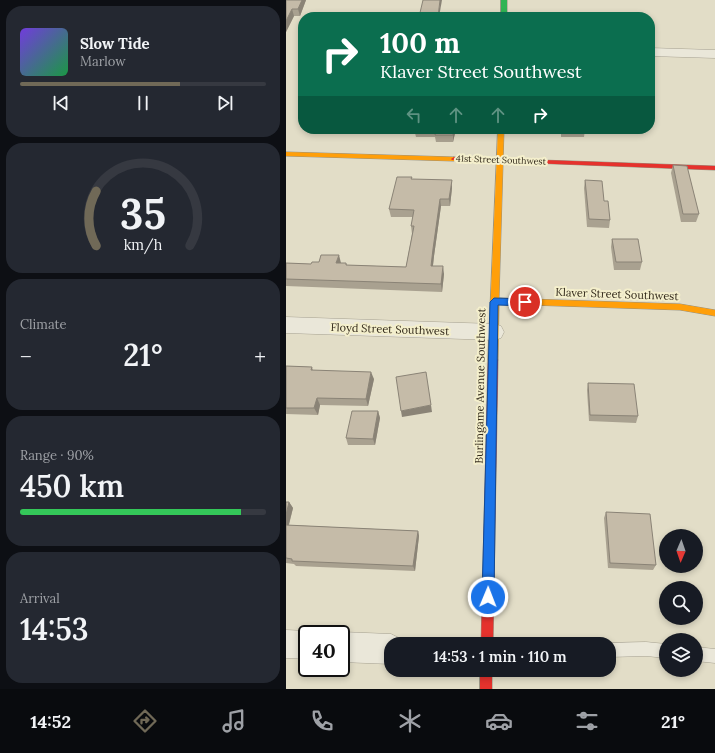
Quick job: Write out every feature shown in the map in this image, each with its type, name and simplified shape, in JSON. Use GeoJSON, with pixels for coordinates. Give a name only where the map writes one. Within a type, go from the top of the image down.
{"type":"FeatureCollection","features":[{"type":"Feature","properties":{"kind":"street"},"geometry":{"type":"LineString","coordinates":[[504,0],[504,12]]}},
{"type":"Feature","properties":{"kind":"street"},"geometry":{"type":"LineString","coordinates":[[655,52],[715,54]]}},
{"type":"Feature","properties":{"kind":"street","name":"Burlingame Avenue Southwest"},"geometry":{"type":"LineString","coordinates":[[487,637],[494,302],[501,134]]}},
{"type":"Feature","properties":{"kind":"street","name":"41st Street Southwest"},"geometry":{"type":"LineString","coordinates":[[286,154],[715,168]]}},
{"type":"Feature","properties":{"kind":"street","name":"Klaver Street Southwest"},"geometry":{"type":"LineString","coordinates":[[494,302],[680,308],[715,313]]}},
{"type":"Feature","properties":{"kind":"street","name":"Floyd Street Southwest"},"geometry":{"type":"LineString","coordinates":[[286,325],[494,332]]}},
{"type":"Feature","properties":{"kind":"street"},"geometry":{"type":"LineString","coordinates":[[286,644],[298,645]]}},
{"type":"Feature","properties":{"kind":"street"},"geometry":{"type":"LineString","coordinates":[[350,647],[384,649]]}},
{"type":"Feature","properties":{"kind":"street"},"geometry":{"type":"LineString","coordinates":[[486,677],[486,689]]}},
{"type":"Feature","properties":{"kind":"lane"},"geometry":{"type":"LineString","coordinates":[[616,650],[659,650]]}},
{"type":"Feature","properties":{"kind":"lane"},"geometry":{"type":"LineString","coordinates":[[703,655],[715,656]]}},
{"type":"Feature","properties":{"kind":"building"},"geometry":{"type":"Polygon","coordinates":[[[286,0],[302,0],[298,9],[292,9],[286,21],[286,0]]]}},
{"type":"Feature","properties":{"kind":"building"},"geometry":{"type":"Polygon","coordinates":[[[423,0],[440,0],[439,12],[420,12],[423,0]]]}},
{"type":"Feature","properties":{"kind":"building"},"geometry":{"type":"Polygon","coordinates":[[[435,134],[453,134],[453,135],[435,134]]]}},
{"type":"Feature","properties":{"kind":"building"},"geometry":{"type":"Polygon","coordinates":[[[673,165],[687,166],[699,214],[683,214],[673,165]]]}},
{"type":"Feature","properties":{"kind":"building"},"geometry":{"type":"Polygon","coordinates":[[[397,177],[412,177],[411,179],[452,180],[449,199],[440,199],[431,266],[443,266],[441,284],[286,279],[286,263],[311,264],[312,262],[319,262],[321,255],[339,255],[336,263],[346,263],[346,265],[406,267],[414,226],[411,226],[414,210],[389,209],[397,177]]]}},
{"type":"Feature","properties":{"kind":"building"},"geometry":{"type":"Polygon","coordinates":[[[585,180],[602,181],[604,201],[608,201],[610,220],[589,219],[585,180]]]}},
{"type":"Feature","properties":{"kind":"building"},"geometry":{"type":"Polygon","coordinates":[[[612,239],[638,239],[642,262],[616,262],[612,239]]]}},
{"type":"Feature","properties":{"kind":"building"},"geometry":{"type":"Polygon","coordinates":[[[286,366],[312,367],[311,370],[371,372],[366,399],[317,398],[314,408],[286,408],[286,366]]]}},
{"type":"Feature","properties":{"kind":"building"},"geometry":{"type":"Polygon","coordinates":[[[426,372],[431,405],[401,411],[396,377],[426,372]]]}},
{"type":"Feature","properties":{"kind":"building"},"geometry":{"type":"Polygon","coordinates":[[[588,383],[634,384],[638,416],[590,415],[588,383]]]}},
{"type":"Feature","properties":{"kind":"building"},"geometry":{"type":"Polygon","coordinates":[[[352,411],[378,411],[373,439],[346,438],[352,411]]]}},
{"type":"Feature","properties":{"kind":"building"},"geometry":{"type":"Polygon","coordinates":[[[286,502],[289,502],[286,515],[286,502]]]}},
{"type":"Feature","properties":{"kind":"building"},"geometry":{"type":"Polygon","coordinates":[[[606,512],[650,514],[656,565],[610,563],[606,512]]]}},
{"type":"Feature","properties":{"kind":"building"},"geometry":{"type":"Polygon","coordinates":[[[286,525],[418,531],[413,566],[292,561],[292,559],[286,558],[286,525]]]}},
{"type":"Feature","properties":{"kind":"traffic: fast"},"geometry":{"type":"LineString","coordinates":[[504,0],[504,12]]}},
{"type":"Feature","properties":{"kind":"traffic: slow"},"geometry":{"type":"LineString","coordinates":[[493,360],[501,134]]}},
{"type":"Feature","properties":{"kind":"traffic: slow"},"geometry":{"type":"LineString","coordinates":[[286,154],[454,159]]}},
{"type":"Feature","properties":{"kind":"traffic: slow"},"geometry":{"type":"LineString","coordinates":[[494,301],[680,307],[715,313]]}},
{"type":"Feature","properties":{"kind":"traffic: jam"},"geometry":{"type":"LineString","coordinates":[[454,159],[715,168]]}},
{"type":"Feature","properties":{"kind":"traffic: jam"},"geometry":{"type":"LineString","coordinates":[[487,637],[493,360]]}},
{"type":"Feature","properties":{"kind":"traffic: jam"},"geometry":{"type":"LineString","coordinates":[[486,677],[486,689]]}},
{"type":"Feature","properties":{"kind":"route"},"geometry":{"type":"LineString","coordinates":[[488,597],[494,302],[525,302]]}}]}
